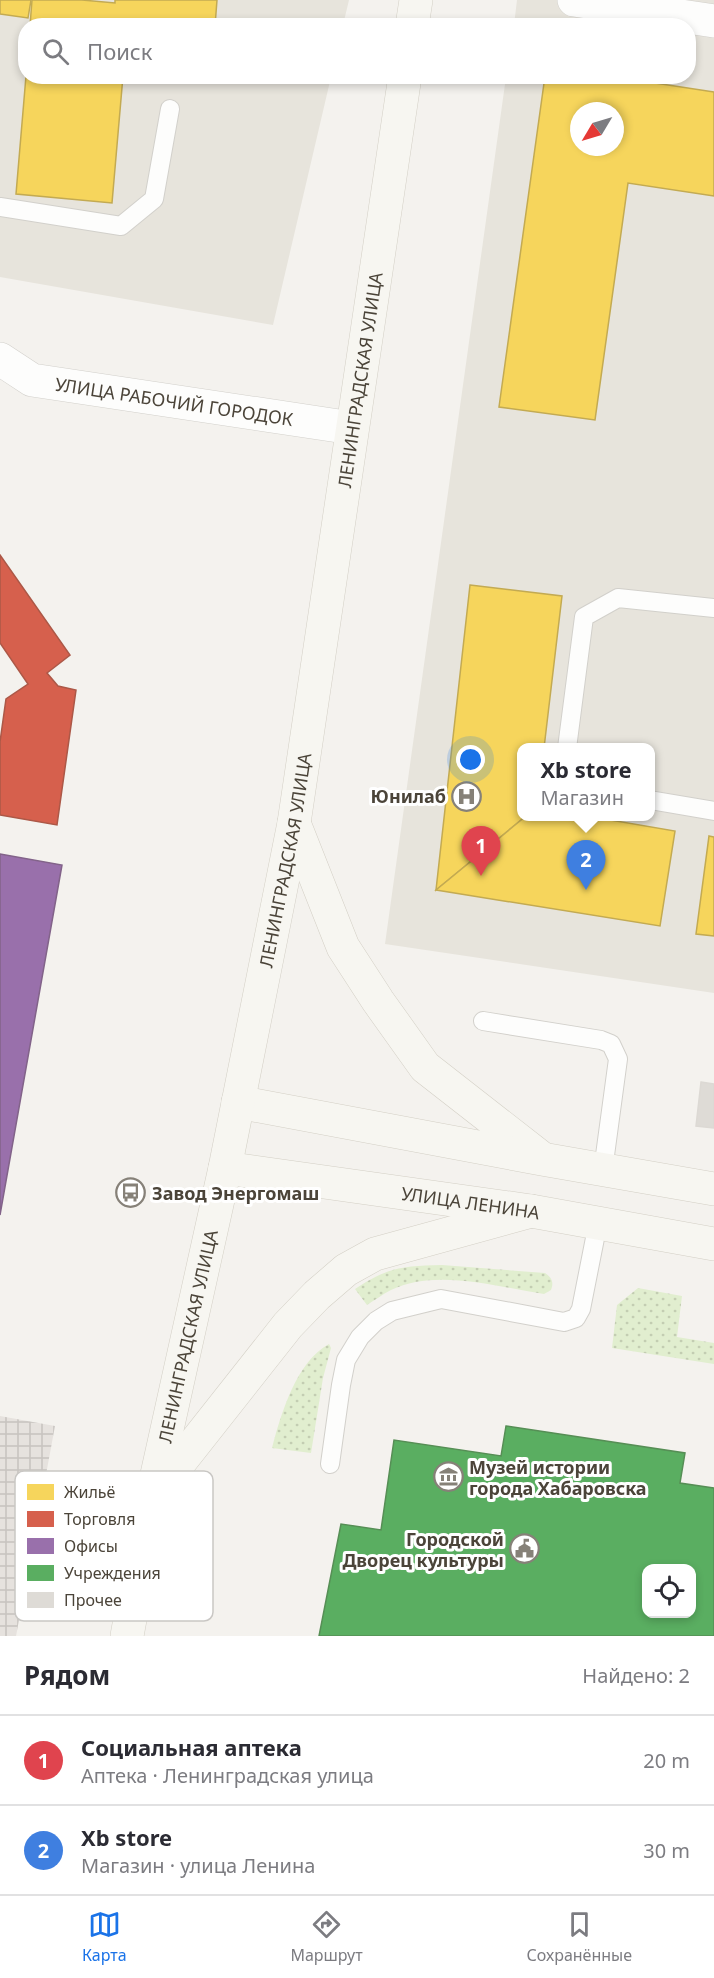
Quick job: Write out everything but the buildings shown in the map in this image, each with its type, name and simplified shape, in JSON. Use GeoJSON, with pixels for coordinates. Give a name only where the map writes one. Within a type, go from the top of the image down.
{"type":"FeatureCollection","features":[{"type":"Feature","properties":{"kind":"main road"},"geometry":{"type":"LineString","coordinates":[[413,18],[416,0]]}},
{"type":"Feature","properties":{"kind":"main road","name":"ЛЕНИНГРАДСКАЯ УЛИЦА"},"geometry":{"type":"LineString","coordinates":[[158,1471],[225,1168],[294,823],[404,84]]}},
{"type":"Feature","properties":{"kind":"main road"},"geometry":{"type":"LineString","coordinates":[[294,823],[343,947],[425,1067],[543,1159]]}},
{"type":"Feature","properties":{"kind":"main road"},"geometry":{"type":"LineString","coordinates":[[238,1102],[714,1189]]}},
{"type":"Feature","properties":{"kind":"main road","name":"УЛИЦА ЛЕНИНА"},"geometry":{"type":"LineString","coordinates":[[225,1168],[531,1210],[714,1244]]}},
{"type":"Feature","properties":{"kind":"main road"},"geometry":{"type":"LineString","coordinates":[[173,1471],[288,1325],[317,1295],[346,1270],[375,1254],[531,1210]]}},
{"type":"Feature","properties":{"kind":"main road","name":"ЛЕНИНГРАДСКАЯ УЛИЦА"},"geometry":{"type":"LineString","coordinates":[[127,1636],[130,1621]]}},
{"type":"Feature","properties":{"kind":"street"},"geometry":{"type":"LineString","coordinates":[[574,0],[694,18]]}},
{"type":"Feature","properties":{"kind":"street"},"geometry":{"type":"LineString","coordinates":[[696,18],[714,21]]}},
{"type":"Feature","properties":{"kind":"street","name":"УЛИЦА РАБОЧИЙ ГОРОДОК"},"geometry":{"type":"LineString","coordinates":[[0,359],[32,380],[352,428]]}},
{"type":"Feature","properties":{"kind":"lane"},"geometry":{"type":"LineString","coordinates":[[0,207],[121,226],[154,199],[170,108]]}},
{"type":"Feature","properties":{"kind":"lane"},"geometry":{"type":"LineString","coordinates":[[568,743],[584,617],[618,598],[714,608]]}},
{"type":"Feature","properties":{"kind":"lane"},"geometry":{"type":"LineString","coordinates":[[655,801],[714,811]]}},
{"type":"Feature","properties":{"kind":"lane"},"geometry":{"type":"LineString","coordinates":[[483,1022],[601,1040],[611,1044],[618,1059],[603,1170]]}},
{"type":"Feature","properties":{"kind":"lane"},"geometry":{"type":"LineString","coordinates":[[330,1464],[346,1360],[360,1337],[376,1321],[392,1311],[441,1299],[564,1322],[576,1318],[581,1309],[598,1223]]}},
{"type":"Feature","properties":{"kind":"shaded area"},"geometry":{"type":"Polygon","coordinates":[[[0,0],[349,0],[345,18],[18,18],[18,84],[329,84],[273,325],[0,277],[0,0]]]}},
{"type":"Feature","properties":{"kind":"shaded area"},"geometry":{"type":"Polygon","coordinates":[[[517,0],[714,0],[714,993],[385,944],[505,84],[696,84],[696,18],[515,18],[517,0]]]}},
{"type":"Feature","properties":{"kind":"shaded area"},"geometry":{"type":"Polygon","coordinates":[[[0,1416],[55,1426],[47,1471],[15,1471],[15,1621],[19,1621],[16,1636],[0,1636],[0,1416]]]}},
{"type":"Feature","properties":{"kind":"green space"},"geometry":{"type":"Polygon","coordinates":[[[442,1265],[545,1273],[552,1280],[552,1287],[544,1294],[467,1281],[427,1280],[391,1290],[367,1305],[355,1289],[377,1276],[396,1269],[442,1265]]]}},
{"type":"Feature","properties":{"kind":"green space"},"geometry":{"type":"Polygon","coordinates":[[[638,1288],[682,1296],[677,1337],[714,1343],[714,1364],[612,1348],[617,1305],[638,1288]]]}},
{"type":"Feature","properties":{"kind":"green space"},"geometry":{"type":"Polygon","coordinates":[[[329,1344],[331,1348],[323,1378],[311,1453],[272,1448],[285,1405],[299,1376],[317,1352],[329,1344]]]}},
{"type":"Feature","properties":{"kind":"place","name":"Юнилаб"},"geometry":{"type":"Point","coordinates":[467,796]}},
{"type":"Feature","properties":{"kind":"place","name":"Социальная аптека"},"geometry":{"type":"Point","coordinates":[481,876]}},
{"type":"Feature","properties":{"kind":"place","name":"Xb store"},"geometry":{"type":"Point","coordinates":[586,890]}},
{"type":"Feature","properties":{"kind":"place","name":"Завод Энергомаш"},"geometry":{"type":"Point","coordinates":[131,1193]}},
{"type":"Feature","properties":{"kind":"place","name":"Музей истории города Хабаровска"},"geometry":{"type":"Point","coordinates":[448,1477]}},
{"type":"Feature","properties":{"kind":"place","name":"Городской Дворец культуры"},"geometry":{"type":"Point","coordinates":[525,1549]}}]}
